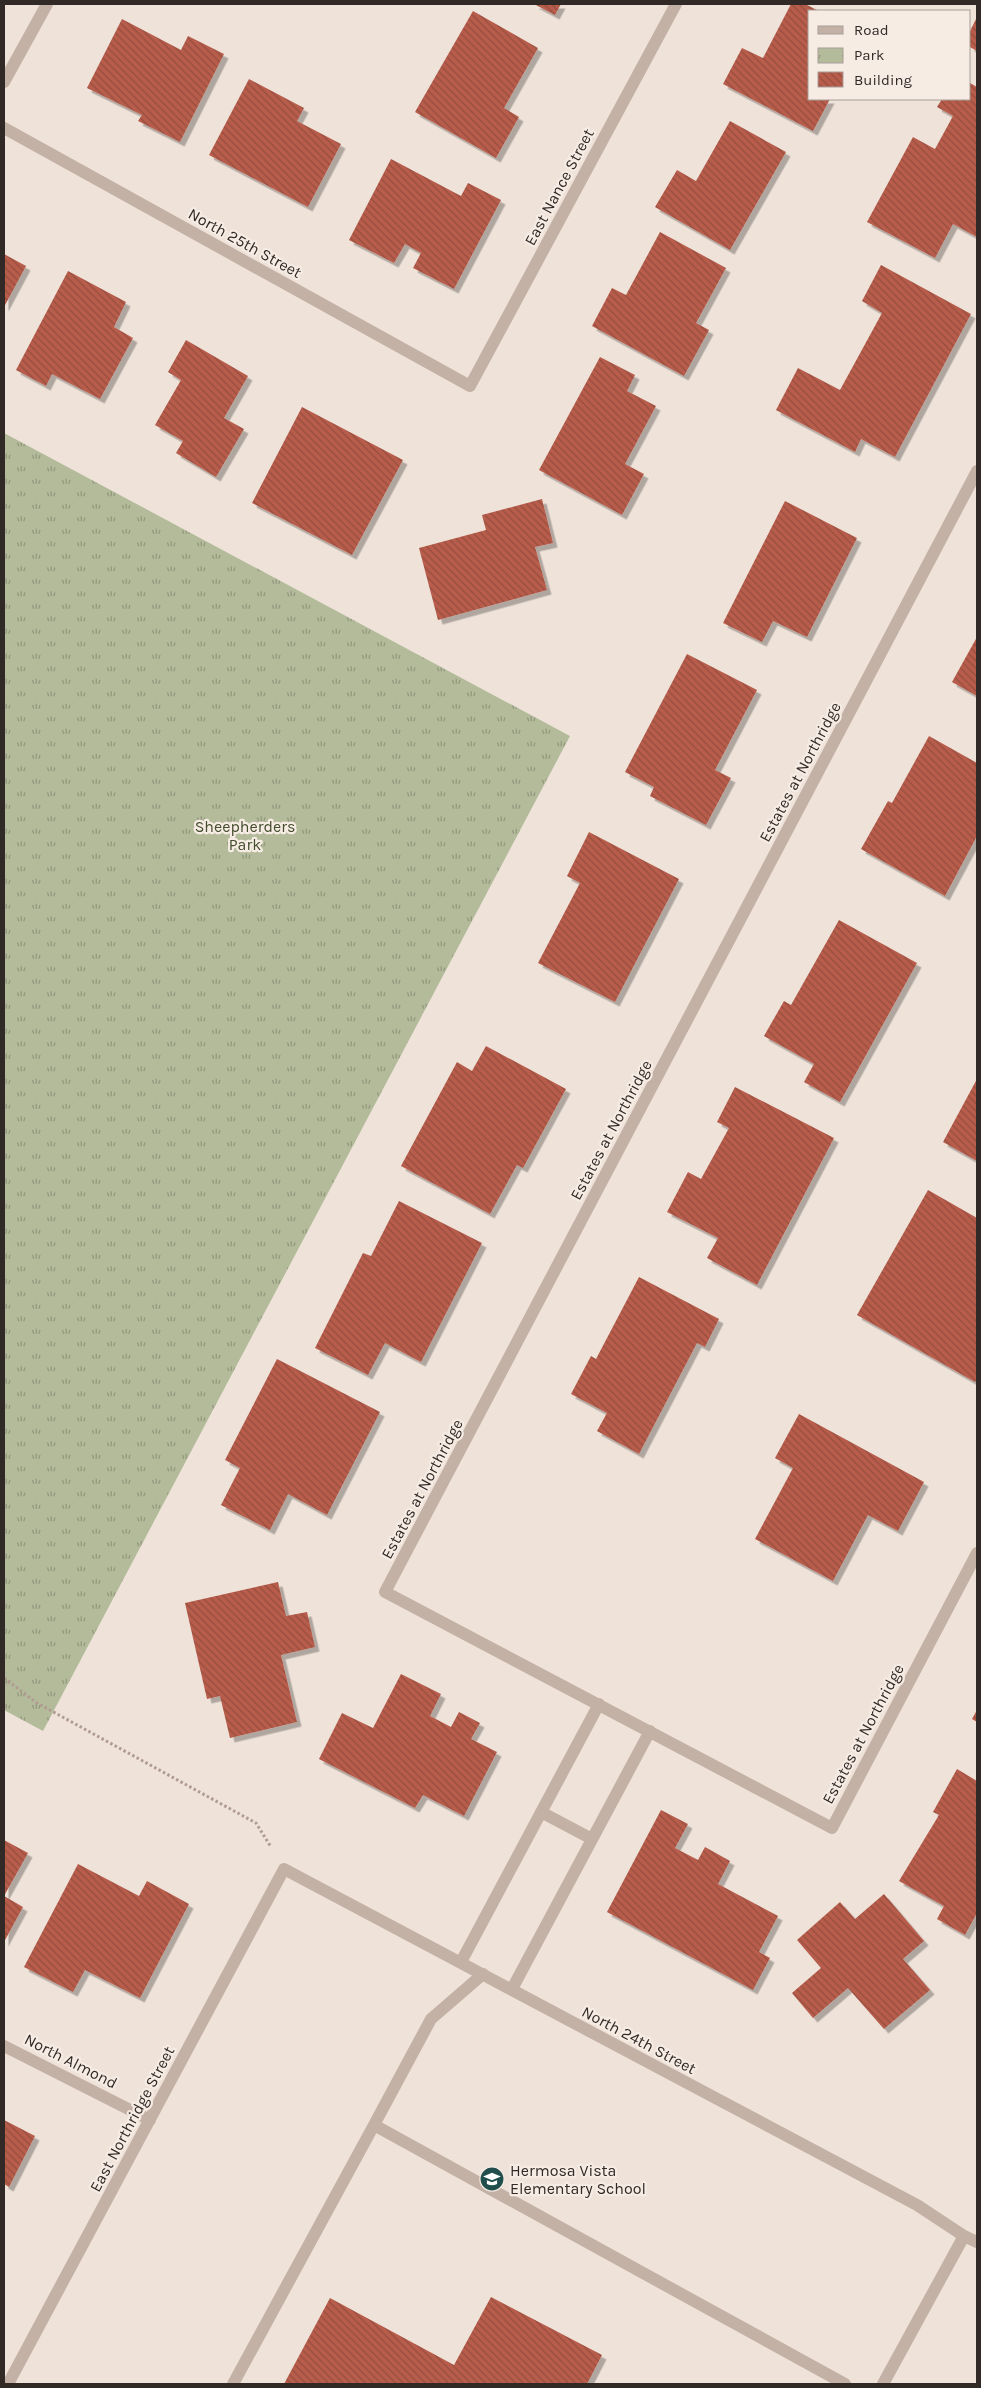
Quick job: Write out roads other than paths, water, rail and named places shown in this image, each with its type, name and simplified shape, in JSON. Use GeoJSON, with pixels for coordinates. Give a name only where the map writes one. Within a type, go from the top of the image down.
{"type":"FeatureCollection","features":[{"type":"Feature","properties":{"kind":"street"},"geometry":{"type":"LineString","coordinates":[[4,82],[47,4]]}},
{"type":"Feature","properties":{"kind":"street","name":"East Nance Street"},"geometry":{"type":"LineString","coordinates":[[470,386],[676,4]]}},
{"type":"Feature","properties":{"kind":"street","name":"North 25th Street"},"geometry":{"type":"LineString","coordinates":[[4,128],[470,386]]}},
{"type":"Feature","properties":{"kind":"street","name":"Estates at Northridge"},"geometry":{"type":"LineString","coordinates":[[977,471],[386,1592],[832,1828],[977,1553]]}},
{"type":"Feature","properties":{"kind":"street"},"geometry":{"type":"LineString","coordinates":[[461,1962],[598,1704]]}},
{"type":"Feature","properties":{"kind":"street"},"geometry":{"type":"LineString","coordinates":[[512,1989],[650,1732]]}},
{"type":"Feature","properties":{"kind":"street"},"geometry":{"type":"LineString","coordinates":[[541,1812],[592,1839]]}},
{"type":"Feature","properties":{"kind":"street","name":"North 24th Street"},"geometry":{"type":"LineString","coordinates":[[284,1869],[917,2205],[964,2236],[977,2242]]}},
{"type":"Feature","properties":{"kind":"street","name":"East Northridge Street"},"geometry":{"type":"LineString","coordinates":[[8,2384],[284,1869]]}},
{"type":"Feature","properties":{"kind":"street"},"geometry":{"type":"LineString","coordinates":[[233,2384],[431,2019],[483,1974]]}},
{"type":"Feature","properties":{"kind":"street","name":"North Almond"},"geometry":{"type":"LineString","coordinates":[[4,2046],[150,2120]]}},
{"type":"Feature","properties":{"kind":"street"},"geometry":{"type":"LineString","coordinates":[[374,2125],[845,2384]]}},
{"type":"Feature","properties":{"kind":"street"},"geometry":{"type":"LineString","coordinates":[[883,2384],[964,2236]]}},
{"type":"Feature","properties":{"kind":"place","name":"Hermosa Vista Elementary School"},"geometry":{"type":"Point","coordinates":[492,2179]}},
{"type":"Feature","properties":{"kind":"park label","name":"Sheepherders Park"},"geometry":{"type":"Point","coordinates":[245,835]}}]}
